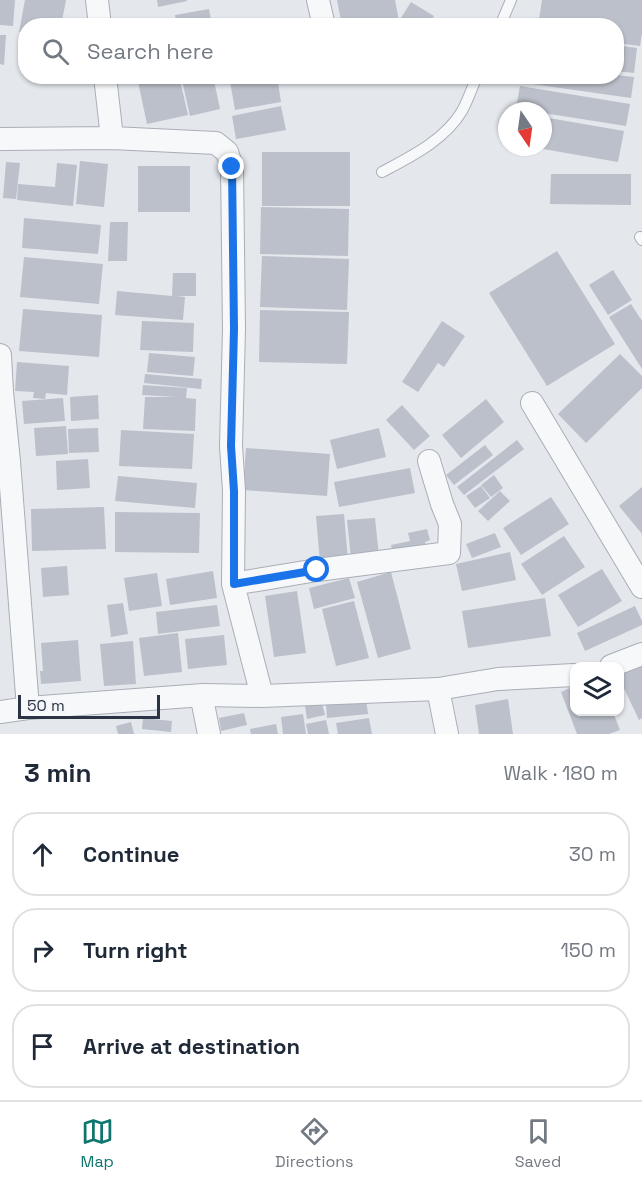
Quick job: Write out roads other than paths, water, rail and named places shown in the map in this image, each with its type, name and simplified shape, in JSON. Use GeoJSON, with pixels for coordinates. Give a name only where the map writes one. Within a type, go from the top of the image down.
{"type":"FeatureCollection","features":[{"type":"Feature","properties":{"kind":"street"},"geometry":{"type":"LineString","coordinates":[[97,0],[98,18]]}},
{"type":"Feature","properties":{"kind":"street"},"geometry":{"type":"LineString","coordinates":[[318,0],[322,18]]}},
{"type":"Feature","properties":{"kind":"street"},"geometry":{"type":"LineString","coordinates":[[106,84],[112,138]]}},
{"type":"Feature","properties":{"kind":"street"},"geometry":{"type":"LineString","coordinates":[[0,139],[112,138],[216,143],[227,152],[232,167],[234,329],[231,446],[234,491],[234,584],[262,696]]}},
{"type":"Feature","properties":{"kind":"street"},"geometry":{"type":"LineString","coordinates":[[0,355],[28,708]]}},
{"type":"Feature","properties":{"kind":"street"},"geometry":{"type":"LineString","coordinates":[[532,403],[642,587]]}},
{"type":"Feature","properties":{"kind":"street"},"geometry":{"type":"LineString","coordinates":[[234,584],[317,570],[449,553],[450,524],[429,461]]}},
{"type":"Feature","properties":{"kind":"street"},"geometry":{"type":"LineString","coordinates":[[621,662],[642,654]]}},
{"type":"Feature","properties":{"kind":"street"},"geometry":{"type":"LineString","coordinates":[[0,712],[203,695],[262,696],[438,688],[498,679],[570,675]]}},
{"type":"Feature","properties":{"kind":"street"},"geometry":{"type":"LineString","coordinates":[[438,688],[447,734]]}},
{"type":"Feature","properties":{"kind":"street"},"geometry":{"type":"LineString","coordinates":[[203,695],[209,734]]}},
{"type":"Feature","properties":{"kind":"lane"},"geometry":{"type":"LineString","coordinates":[[503,18],[511,0]]}},
{"type":"Feature","properties":{"kind":"lane"},"geometry":{"type":"LineString","coordinates":[[382,172],[413,155],[442,135],[461,112],[473,84]]}}]}
